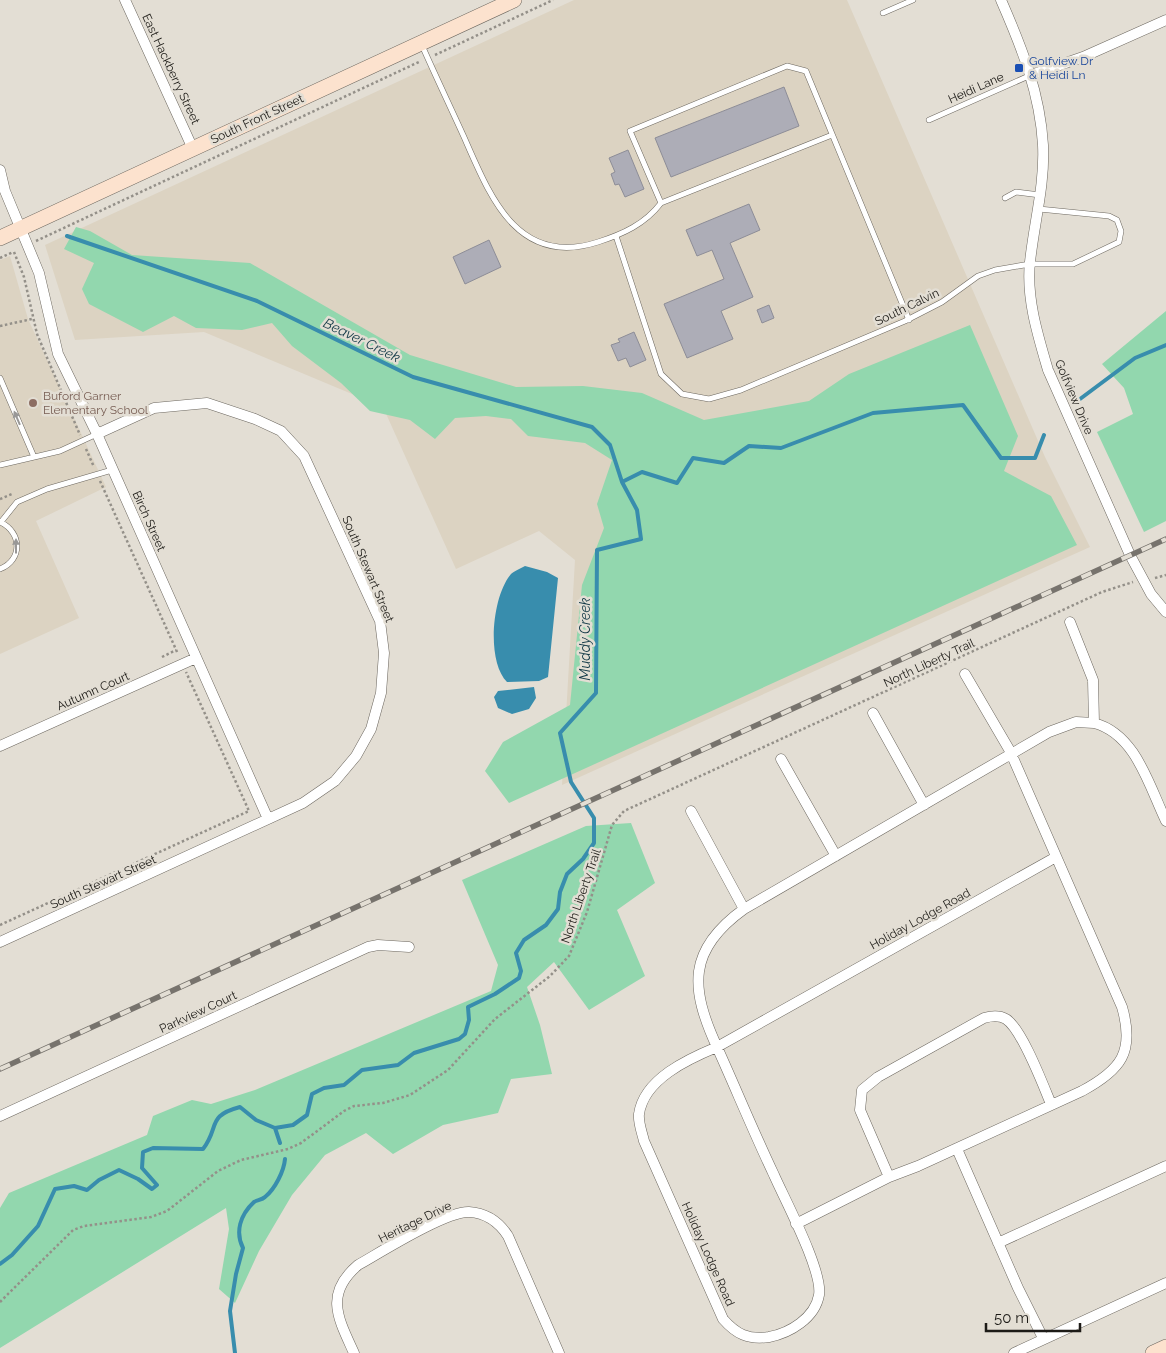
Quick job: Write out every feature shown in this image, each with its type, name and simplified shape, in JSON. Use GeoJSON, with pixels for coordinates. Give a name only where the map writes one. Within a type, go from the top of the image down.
{"type":"FeatureCollection","features":[{"type":"Feature","properties":{"kind":"street","name":"East Hackberry Street"},"geometry":{"type":"LineString","coordinates":[[125,0],[193,149]]}},
{"type":"Feature","properties":{"kind":"street","name":"South Front Street"},"geometry":{"type":"LineString","coordinates":[[0,238],[514,0]]}},
{"type":"Feature","properties":{"kind":"street","name":"Golfview Drive"},"geometry":{"type":"LineString","coordinates":[[1001,0],[1031,75],[1039,108],[1043,147],[1041,195],[1030,264],[1032,300],[1048,370],[1144,580],[1151,594],[1166,612]]}},
{"type":"Feature","properties":{"kind":"street"},"geometry":{"type":"LineString","coordinates":[[1031,75],[1083,57],[1166,20]]}},
{"type":"Feature","properties":{"kind":"street","name":"Birch Street"},"geometry":{"type":"LineString","coordinates":[[0,170],[20,228],[39,273],[58,354],[97,434],[268,819]]}},
{"type":"Feature","properties":{"kind":"street","name":"South Stewart Street"},"geometry":{"type":"LineString","coordinates":[[0,942],[304,803],[335,781],[356,756],[371,729],[381,693],[384,653],[380,621],[304,456],[280,432],[255,419],[207,403],[154,408],[97,434]]}},
{"type":"Feature","properties":{"kind":"street"},"geometry":{"type":"LineString","coordinates":[[1070,622],[1093,680],[1094,723]]}},
{"type":"Feature","properties":{"kind":"street","name":"Autumn Court"},"geometry":{"type":"LineString","coordinates":[[0,746],[196,658]]}},
{"type":"Feature","properties":{"kind":"street"},"geometry":{"type":"LineString","coordinates":[[796,1224],[889,1177],[956,1149],[1104,1079],[1118,1064],[1124,1054],[1128,1035],[1122,1007],[1011,756],[965,674]]}},
{"type":"Feature","properties":{"kind":"street"},"geometry":{"type":"LineString","coordinates":[[873,713],[924,805]]}},
{"type":"Feature","properties":{"kind":"street","name":"Holiday Lodge Road"},"geometry":{"type":"LineString","coordinates":[[1056,857],[716,1047],[685,1062],[656,1084],[641,1107],[639,1123],[644,1141],[723,1319],[733,1330],[743,1336],[755,1338],[785,1332],[798,1325],[814,1308],[819,1295],[818,1284],[796,1224],[716,1047],[701,1008],[698,972],[708,945],[716,933],[744,909],[1063,725],[1076,722],[1094,723],[1110,729],[1130,747],[1166,821]]}},
{"type":"Feature","properties":{"kind":"street"},"geometry":{"type":"LineString","coordinates":[[781,759],[836,856]]}},
{"type":"Feature","properties":{"kind":"street"},"geometry":{"type":"LineString","coordinates":[[691,811],[744,909]]}},
{"type":"Feature","properties":{"kind":"street","name":"Parkview Court"},"geometry":{"type":"LineString","coordinates":[[0,1116],[368,947],[378,944],[409,947]]}},
{"type":"Feature","properties":{"kind":"street"},"geometry":{"type":"LineString","coordinates":[[889,1177],[860,1110],[862,1090],[878,1077],[984,1018],[994,1016],[1004,1018],[1016,1029],[1052,1104]]}},
{"type":"Feature","properties":{"kind":"street"},"geometry":{"type":"LineString","coordinates":[[956,1149],[1043,1338]]}},
{"type":"Feature","properties":{"kind":"street"},"geometry":{"type":"LineString","coordinates":[[998,1243],[1166,1166]]}},
{"type":"Feature","properties":{"kind":"street","name":"Heritage Drive"},"geometry":{"type":"LineString","coordinates":[[354,1353],[336,1308],[339,1286],[346,1275],[358,1265],[448,1216],[468,1212],[486,1216],[498,1224],[508,1236],[559,1353]]}},
{"type":"Feature","properties":{"kind":"street"},"geometry":{"type":"LineString","coordinates":[[1014,1353],[1166,1283]]}},
{"type":"Feature","properties":{"kind":"street"},"geometry":{"type":"LineString","coordinates":[[1153,1353],[1166,1347]]}},
{"type":"Feature","properties":{"kind":"lane"},"geometry":{"type":"LineString","coordinates":[[883,13],[913,0]]}},
{"type":"Feature","properties":{"kind":"lane"},"geometry":{"type":"LineString","coordinates":[[421,43],[489,192],[504,216],[520,232],[540,243],[559,246],[585,246],[616,236],[650,218],[661,203],[832,135]]}},
{"type":"Feature","properties":{"kind":"lane"},"geometry":{"type":"LineString","coordinates":[[661,203],[630,131],[787,66],[806,71],[909,320]]}},
{"type":"Feature","properties":{"kind":"lane","name":"Heidi Lane"},"geometry":{"type":"LineString","coordinates":[[929,120],[1031,75]]}},
{"type":"Feature","properties":{"kind":"lane"},"geometry":{"type":"LineString","coordinates":[[1005,198],[1016,192],[1041,195]]}},
{"type":"Feature","properties":{"kind":"lane","name":"South Calvin"},"geometry":{"type":"LineString","coordinates":[[616,236],[662,374],[682,394],[709,400],[741,390],[909,320],[942,302],[978,276],[995,270],[1030,264],[1073,264],[1118,242],[1121,231],[1117,220],[1109,216],[1039,209]]}},
{"type":"Feature","properties":{"kind":"lane"},"geometry":{"type":"LineString","coordinates":[[0,378],[34,457]]}},
{"type":"Feature","properties":{"kind":"lane"},"geometry":{"type":"LineString","coordinates":[[0,465],[83,442],[97,434]]}},
{"type":"Feature","properties":{"kind":"lane"},"geometry":{"type":"LineString","coordinates":[[0,569],[12,562],[18,547],[13,532],[0,522],[17,502],[47,489],[98,476],[112,470]]}},
{"type":"Feature","properties":{"kind":"path"},"geometry":{"type":"LineString","coordinates":[[435,55],[553,0]]}},
{"type":"Feature","properties":{"kind":"path"},"geometry":{"type":"LineString","coordinates":[[36,240],[422,61]]}},
{"type":"Feature","properties":{"kind":"path"},"geometry":{"type":"LineString","coordinates":[[0,258],[15,251],[24,277],[32,319],[45,356],[249,812],[0,925]]}},
{"type":"Feature","properties":{"kind":"path"},"geometry":{"type":"LineString","coordinates":[[0,326],[32,319]]}},
{"type":"Feature","properties":{"kind":"path","name":"North Liberty Trail"},"geometry":{"type":"LineString","coordinates":[[0,1302],[73,1230],[84,1226],[151,1217],[167,1211],[218,1171],[241,1160],[288,1149],[301,1143],[344,1111],[354,1106],[410,1095],[448,1070],[495,1019],[550,976],[569,956],[587,912],[612,825],[624,811],[1102,592],[1166,575]]}},
{"type":"Feature","properties":{"kind":"path"},"geometry":{"type":"LineString","coordinates":[[162,657],[176,650]]}},
{"type":"Feature","properties":{"kind":"shaded area"},"geometry":{"type":"Polygon","coordinates":[[[574,0],[847,0],[1045,457],[1090,547],[562,785],[575,560],[539,531],[456,569],[383,407],[204,332],[75,340],[45,245],[574,0]]]}},
{"type":"Feature","properties":{"kind":"shaded area","name":"Buford Garner Elementary School"},"geometry":{"type":"Polygon","coordinates":[[[10,256],[28,319],[106,487],[36,521],[79,618],[0,654],[0,260],[10,256]]]}},
{"type":"Feature","properties":{"kind":"green space"},"geometry":{"type":"Polygon","coordinates":[[[76,227],[90,231],[132,255],[250,263],[410,355],[516,387],[583,386],[642,393],[704,420],[809,401],[849,374],[970,325],[1018,436],[1004,471],[1051,496],[1077,545],[509,803],[485,771],[503,742],[570,705],[582,585],[604,528],[597,504],[612,460],[585,443],[528,436],[511,419],[486,416],[455,418],[435,439],[410,420],[370,411],[341,383],[292,346],[272,323],[242,330],[196,328],[174,316],[143,332],[89,304],[82,289],[94,263],[64,249],[76,227]]]}},
{"type":"Feature","properties":{"kind":"green space"},"geometry":{"type":"Polygon","coordinates":[[[1166,311],[1166,521],[1144,532],[1097,432],[1133,414],[1124,388],[1102,364],[1166,311]]]}},
{"type":"Feature","properties":{"kind":"green space"},"geometry":{"type":"Polygon","coordinates":[[[631,823],[655,883],[617,910],[645,976],[589,1010],[554,962],[527,987],[540,1025],[552,1074],[511,1079],[498,1113],[443,1125],[393,1154],[366,1133],[325,1155],[292,1195],[259,1251],[235,1303],[219,1289],[229,1229],[226,1208],[0,1348],[0,1208],[9,1193],[147,1135],[153,1116],[192,1100],[211,1104],[255,1090],[491,991],[498,965],[462,880],[586,826],[631,823]]]}},
{"type":"Feature","properties":{"kind":"water"},"geometry":{"type":"Polygon","coordinates":[[[525,566],[547,572],[558,578],[548,677],[539,681],[507,682],[500,672],[496,659],[494,628],[496,612],[499,597],[511,574],[525,566]]]}},
{"type":"Feature","properties":{"kind":"water"},"geometry":{"type":"Polygon","coordinates":[[[534,687],[536,698],[529,709],[512,714],[498,708],[494,697],[498,691],[534,687]]]}},
{"type":"Feature","properties":{"kind":"building"},"geometry":{"type":"Polygon","coordinates":[[[784,87],[799,126],[671,177],[655,138],[784,87]]]}},
{"type":"Feature","properties":{"kind":"building"},"geometry":{"type":"Polygon","coordinates":[[[628,150],[644,189],[625,197],[619,184],[615,185],[611,174],[615,172],[609,158],[628,150]]]}},
{"type":"Feature","properties":{"kind":"building"},"geometry":{"type":"Polygon","coordinates":[[[749,204],[760,230],[730,243],[753,297],[721,311],[733,339],[687,358],[664,304],[724,279],[712,250],[697,256],[686,230],[749,204]]]}},
{"type":"Feature","properties":{"kind":"building"},"geometry":{"type":"Polygon","coordinates":[[[489,240],[501,267],[465,284],[453,257],[489,240]]]}},
{"type":"Feature","properties":{"kind":"building"},"geometry":{"type":"Polygon","coordinates":[[[769,305],[774,318],[762,323],[757,310],[769,305]]]}},
{"type":"Feature","properties":{"kind":"building"},"geometry":{"type":"Polygon","coordinates":[[[634,332],[646,360],[630,367],[626,358],[618,361],[611,345],[620,342],[618,339],[634,332]]]}},
{"type":"Feature","properties":{"kind":"waterway","name":"Beaver Creek"},"geometry":{"type":"LineString","coordinates":[[67,236],[257,301],[413,377],[592,427],[610,445],[622,482]]}},
{"type":"Feature","properties":{"kind":"waterway","name":"Muddy Creek"},"geometry":{"type":"LineString","coordinates":[[1080,399],[1135,358],[1166,345]]}},
{"type":"Feature","properties":{"kind":"waterway","name":"Muddy Creek"},"geometry":{"type":"LineString","coordinates":[[0,1264],[12,1255],[38,1226],[55,1189],[74,1186],[87,1190],[99,1180],[119,1170],[138,1179],[152,1189],[157,1185],[142,1168],[143,1152],[153,1148],[203,1149],[218,1118],[229,1110],[240,1107],[256,1120],[275,1128],[293,1125],[307,1115],[312,1094],[324,1088],[344,1085],[362,1070],[398,1065],[414,1053],[459,1039],[465,1034],[469,1020],[468,1007],[495,994],[519,978],[521,971],[516,953],[524,940],[546,925],[558,909],[560,892],[567,874],[583,859],[594,843],[594,818],[571,782],[560,733],[596,693],[597,550],[641,539],[637,510],[622,482],[642,472],[677,483],[693,458],[724,463],[749,446],[781,448],[873,413],[963,405],[1001,458],[1035,458],[1044,435]]}},
{"type":"Feature","properties":{"kind":"waterway"},"geometry":{"type":"LineString","coordinates":[[275,1128],[280,1143]]}},
{"type":"Feature","properties":{"kind":"waterway"},"geometry":{"type":"LineString","coordinates":[[235,1353],[230,1311],[236,1274],[243,1248],[239,1236],[240,1224],[249,1207],[269,1194],[281,1174],[285,1159]]}},
{"type":"Feature","properties":{"kind":"railway"},"geometry":{"type":"LineString","coordinates":[[0,1069],[1166,539]]}},
{"type":"Feature","properties":{"kind":"place","name":"Golfview Dr & Heidi Ln"},"geometry":{"type":"Point","coordinates":[1019,68]}},
{"type":"Feature","properties":{"kind":"place","name":"Buford Garner Elementary School"},"geometry":{"type":"Point","coordinates":[33,403]}}]}
